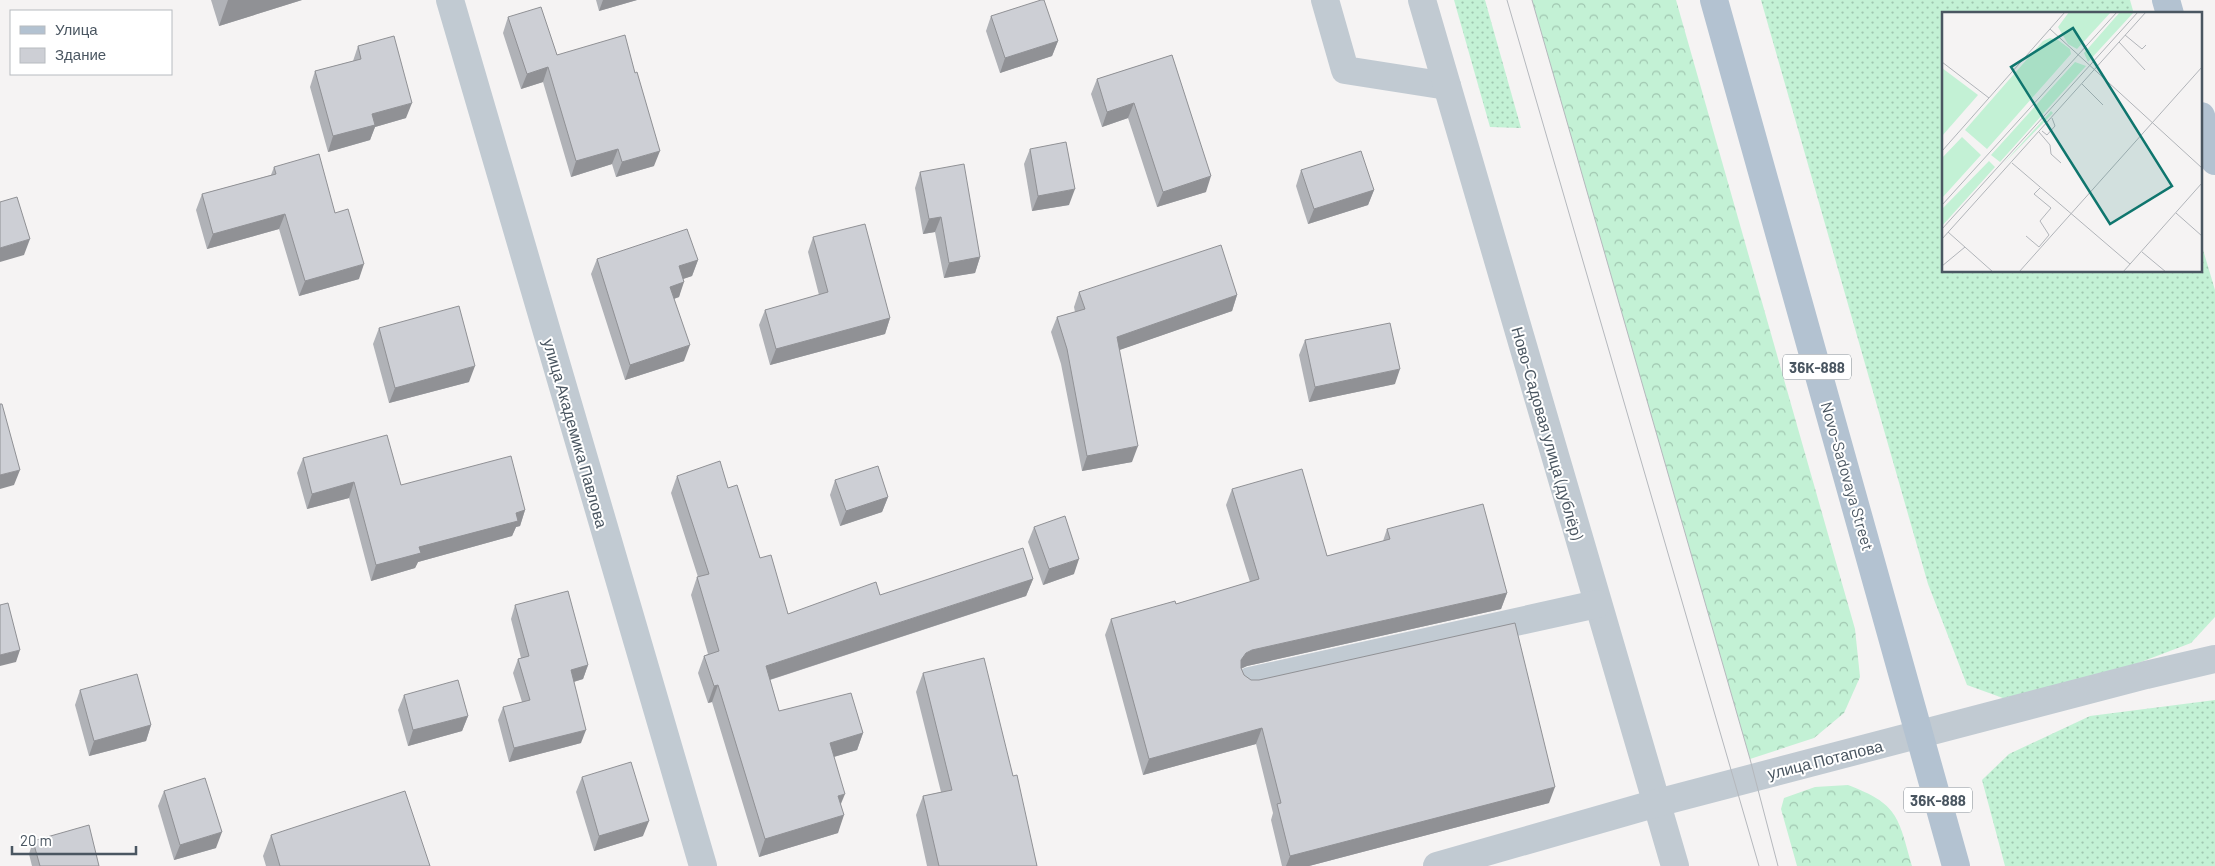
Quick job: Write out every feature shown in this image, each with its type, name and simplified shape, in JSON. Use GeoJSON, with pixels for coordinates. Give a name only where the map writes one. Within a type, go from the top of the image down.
{"type":"FeatureCollection","features":[{"type":"Feature","properties":{"kind":"main road","name":"Novo-Sadovaya Street"},"geometry":{"type":"LineString","coordinates":[[1714,0],[1921,735],[1956,866]]}},
{"type":"Feature","properties":{"kind":"main road"},"geometry":{"type":"LineString","coordinates":[[2202,119],[2215,161]]}},
{"type":"Feature","properties":{"kind":"street","name":"улица Академика Павлова"},"geometry":{"type":"LineString","coordinates":[[450,0],[703,866]]}},
{"type":"Feature","properties":{"kind":"street"},"geometry":{"type":"LineString","coordinates":[[1325,0],[1345,70],[1447,86]]}},
{"type":"Feature","properties":{"kind":"street","name":"Ново-Садовая улица (дублёр)"},"geometry":{"type":"LineString","coordinates":[[1422,0],[1675,866]]}},
{"type":"Feature","properties":{"kind":"street"},"geometry":{"type":"LineString","coordinates":[[1250,681],[1597,604]]}},
{"type":"Feature","properties":{"kind":"street","name":"улица Потапова"},"geometry":{"type":"LineString","coordinates":[[1437,866],[1657,803],[2146,675],[2215,659]]}},
{"type":"Feature","properties":{"kind":"green space"},"geometry":{"type":"Polygon","coordinates":[[[1454,0],[1485,0],[1521,128],[1490,127],[1454,0]]]}},
{"type":"Feature","properties":{"kind":"green space"},"geometry":{"type":"Polygon","coordinates":[[[1532,0],[1676,0],[1855,629],[1860,677],[1844,713],[1814,738],[1750,759],[1532,0]]]}},
{"type":"Feature","properties":{"kind":"green space"},"geometry":{"type":"Polygon","coordinates":[[[1761,0],[2130,0],[2133,12],[1942,12],[1942,272],[2202,272],[2202,246],[2215,290],[2215,617],[2191,643],[2025,706],[1967,685],[1928,584],[1761,0]]]}},
{"type":"Feature","properties":{"kind":"green space"},"geometry":{"type":"Polygon","coordinates":[[[2215,700],[2215,866],[2005,866],[1982,780],[2009,754],[2090,716],[2215,700]]]}},
{"type":"Feature","properties":{"kind":"green space"},"geometry":{"type":"Polygon","coordinates":[[[1848,785],[1877,799],[1894,814],[1899,823],[1912,866],[1797,866],[1781,809],[1784,798],[1815,787],[1848,785]]]}},
{"type":"Feature","properties":{"kind":"building"},"geometry":{"type":"Polygon","coordinates":[[[1044,0],[1058,41],[1005,58],[991,16],[1044,0]]]}},
{"type":"Feature","properties":{"kind":"building"},"geometry":{"type":"Polygon","coordinates":[[[541,7],[557,55],[625,35],[660,151],[622,162],[618,149],[576,161],[548,67],[527,74],[508,17],[541,7]]]}},
{"type":"Feature","properties":{"kind":"building"},"geometry":{"type":"Polygon","coordinates":[[[394,36],[412,103],[372,114],[375,125],[333,136],[315,71],[361,59],[358,46],[394,36]]]}},
{"type":"Feature","properties":{"kind":"building"},"geometry":{"type":"Polygon","coordinates":[[[1172,55],[1211,176],[1163,192],[1134,103],[1107,112],[1097,79],[1172,55]]]}},
{"type":"Feature","properties":{"kind":"building"},"geometry":{"type":"Polygon","coordinates":[[[1066,142],[1075,189],[1038,196],[1030,149],[1066,142]]]}},
{"type":"Feature","properties":{"kind":"building"},"geometry":{"type":"Polygon","coordinates":[[[1361,151],[1374,190],[1314,209],[1301,170],[1361,151]]]}},
{"type":"Feature","properties":{"kind":"building"},"geometry":{"type":"Polygon","coordinates":[[[319,154],[335,213],[348,209],[364,264],[305,281],[285,214],[213,234],[202,194],[276,174],[274,167],[319,154]]]}},
{"type":"Feature","properties":{"kind":"building"},"geometry":{"type":"Polygon","coordinates":[[[964,164],[980,257],[949,263],[941,217],[929,219],[920,172],[964,164]]]}},
{"type":"Feature","properties":{"kind":"building"},"geometry":{"type":"Polygon","coordinates":[[[17,197],[30,239],[0,248],[0,202],[17,197]]]}},
{"type":"Feature","properties":{"kind":"building"},"geometry":{"type":"Polygon","coordinates":[[[865,224],[890,318],[776,349],[765,310],[828,292],[813,237],[865,224]]]}},
{"type":"Feature","properties":{"kind":"building"},"geometry":{"type":"Polygon","coordinates":[[[687,229],[698,260],[679,266],[684,282],[670,287],[690,345],[630,365],[597,259],[687,229]]]}},
{"type":"Feature","properties":{"kind":"building"},"geometry":{"type":"Polygon","coordinates":[[[1221,245],[1237,295],[1117,337],[1138,446],[1087,456],[1067,349],[1057,317],[1085,309],[1079,292],[1221,245]]]}},
{"type":"Feature","properties":{"kind":"building"},"geometry":{"type":"Polygon","coordinates":[[[459,306],[475,366],[395,388],[379,328],[459,306]]]}},
{"type":"Feature","properties":{"kind":"building"},"geometry":{"type":"Polygon","coordinates":[[[1390,323],[1400,369],[1315,387],[1305,340],[1390,323]]]}},
{"type":"Feature","properties":{"kind":"building"},"geometry":{"type":"Polygon","coordinates":[[[0,404],[2,404],[20,470],[0,475],[0,404]]]}},
{"type":"Feature","properties":{"kind":"building"},"geometry":{"type":"Polygon","coordinates":[[[387,435],[401,485],[511,456],[525,510],[516,513],[518,521],[419,547],[421,553],[376,565],[354,482],[312,494],[303,458],[387,435]]]}},
{"type":"Feature","properties":{"kind":"building"},"geometry":{"type":"Polygon","coordinates":[[[720,461],[728,488],[737,485],[760,558],[771,555],[788,614],[876,582],[880,595],[1023,548],[1033,579],[766,666],[779,711],[851,693],[863,733],[830,743],[845,794],[838,796],[844,815],[765,839],[718,685],[714,686],[704,656],[719,651],[697,577],[709,574],[677,476],[720,461]]]}},
{"type":"Feature","properties":{"kind":"building"},"geometry":{"type":"Polygon","coordinates":[[[878,466],[888,497],[846,511],[835,480],[878,466]]]}},
{"type":"Feature","properties":{"kind":"building"},"geometry":{"type":"Polygon","coordinates":[[[1302,469],[1327,556],[1390,539],[1387,529],[1483,504],[1507,593],[1252,650],[1246,653],[1241,660],[1241,668],[1244,675],[1251,680],[1259,680],[1515,623],[1555,787],[1290,856],[1277,804],[1281,803],[1262,728],[1149,759],[1111,619],[1175,601],[1176,604],[1259,579],[1232,489],[1302,469]]]}},
{"type":"Feature","properties":{"kind":"building"},"geometry":{"type":"Polygon","coordinates":[[[1065,516],[1079,559],[1049,569],[1034,527],[1065,516]]]}},
{"type":"Feature","properties":{"kind":"building"},"geometry":{"type":"Polygon","coordinates":[[[568,591],[588,665],[571,670],[586,730],[514,748],[503,707],[530,700],[518,659],[529,656],[515,605],[568,591]]]}},
{"type":"Feature","properties":{"kind":"building"},"geometry":{"type":"Polygon","coordinates":[[[8,603],[20,650],[0,655],[0,605],[8,603]]]}},
{"type":"Feature","properties":{"kind":"building"},"geometry":{"type":"Polygon","coordinates":[[[984,658],[1013,776],[1017,775],[1037,866],[939,866],[923,796],[952,790],[923,673],[984,658]]]}},
{"type":"Feature","properties":{"kind":"building"},"geometry":{"type":"Polygon","coordinates":[[[137,674],[151,725],[94,741],[80,690],[137,674]]]}},
{"type":"Feature","properties":{"kind":"building"},"geometry":{"type":"Polygon","coordinates":[[[458,680],[468,716],[413,730],[404,695],[458,680]]]}},
{"type":"Feature","properties":{"kind":"building"},"geometry":{"type":"Polygon","coordinates":[[[631,762],[649,821],[599,836],[582,777],[631,762]]]}},
{"type":"Feature","properties":{"kind":"building"},"geometry":{"type":"Polygon","coordinates":[[[205,778],[222,832],[180,845],[164,791],[205,778]]]}},
{"type":"Feature","properties":{"kind":"building"},"geometry":{"type":"Polygon","coordinates":[[[405,791],[430,866],[280,866],[271,835],[405,791]]]}},
{"type":"Feature","properties":{"kind":"building"},"geometry":{"type":"Polygon","coordinates":[[[89,825],[99,866],[40,866],[33,841],[89,825]]]}},
{"type":"Feature","properties":{"kind":"tram line"},"geometry":{"type":"LineString","coordinates":[[1507,0],[1759,866]]}},
{"type":"Feature","properties":{"kind":"tram line"},"geometry":{"type":"LineString","coordinates":[[1532,0],[1750,759],[1778,866]]}}]}
